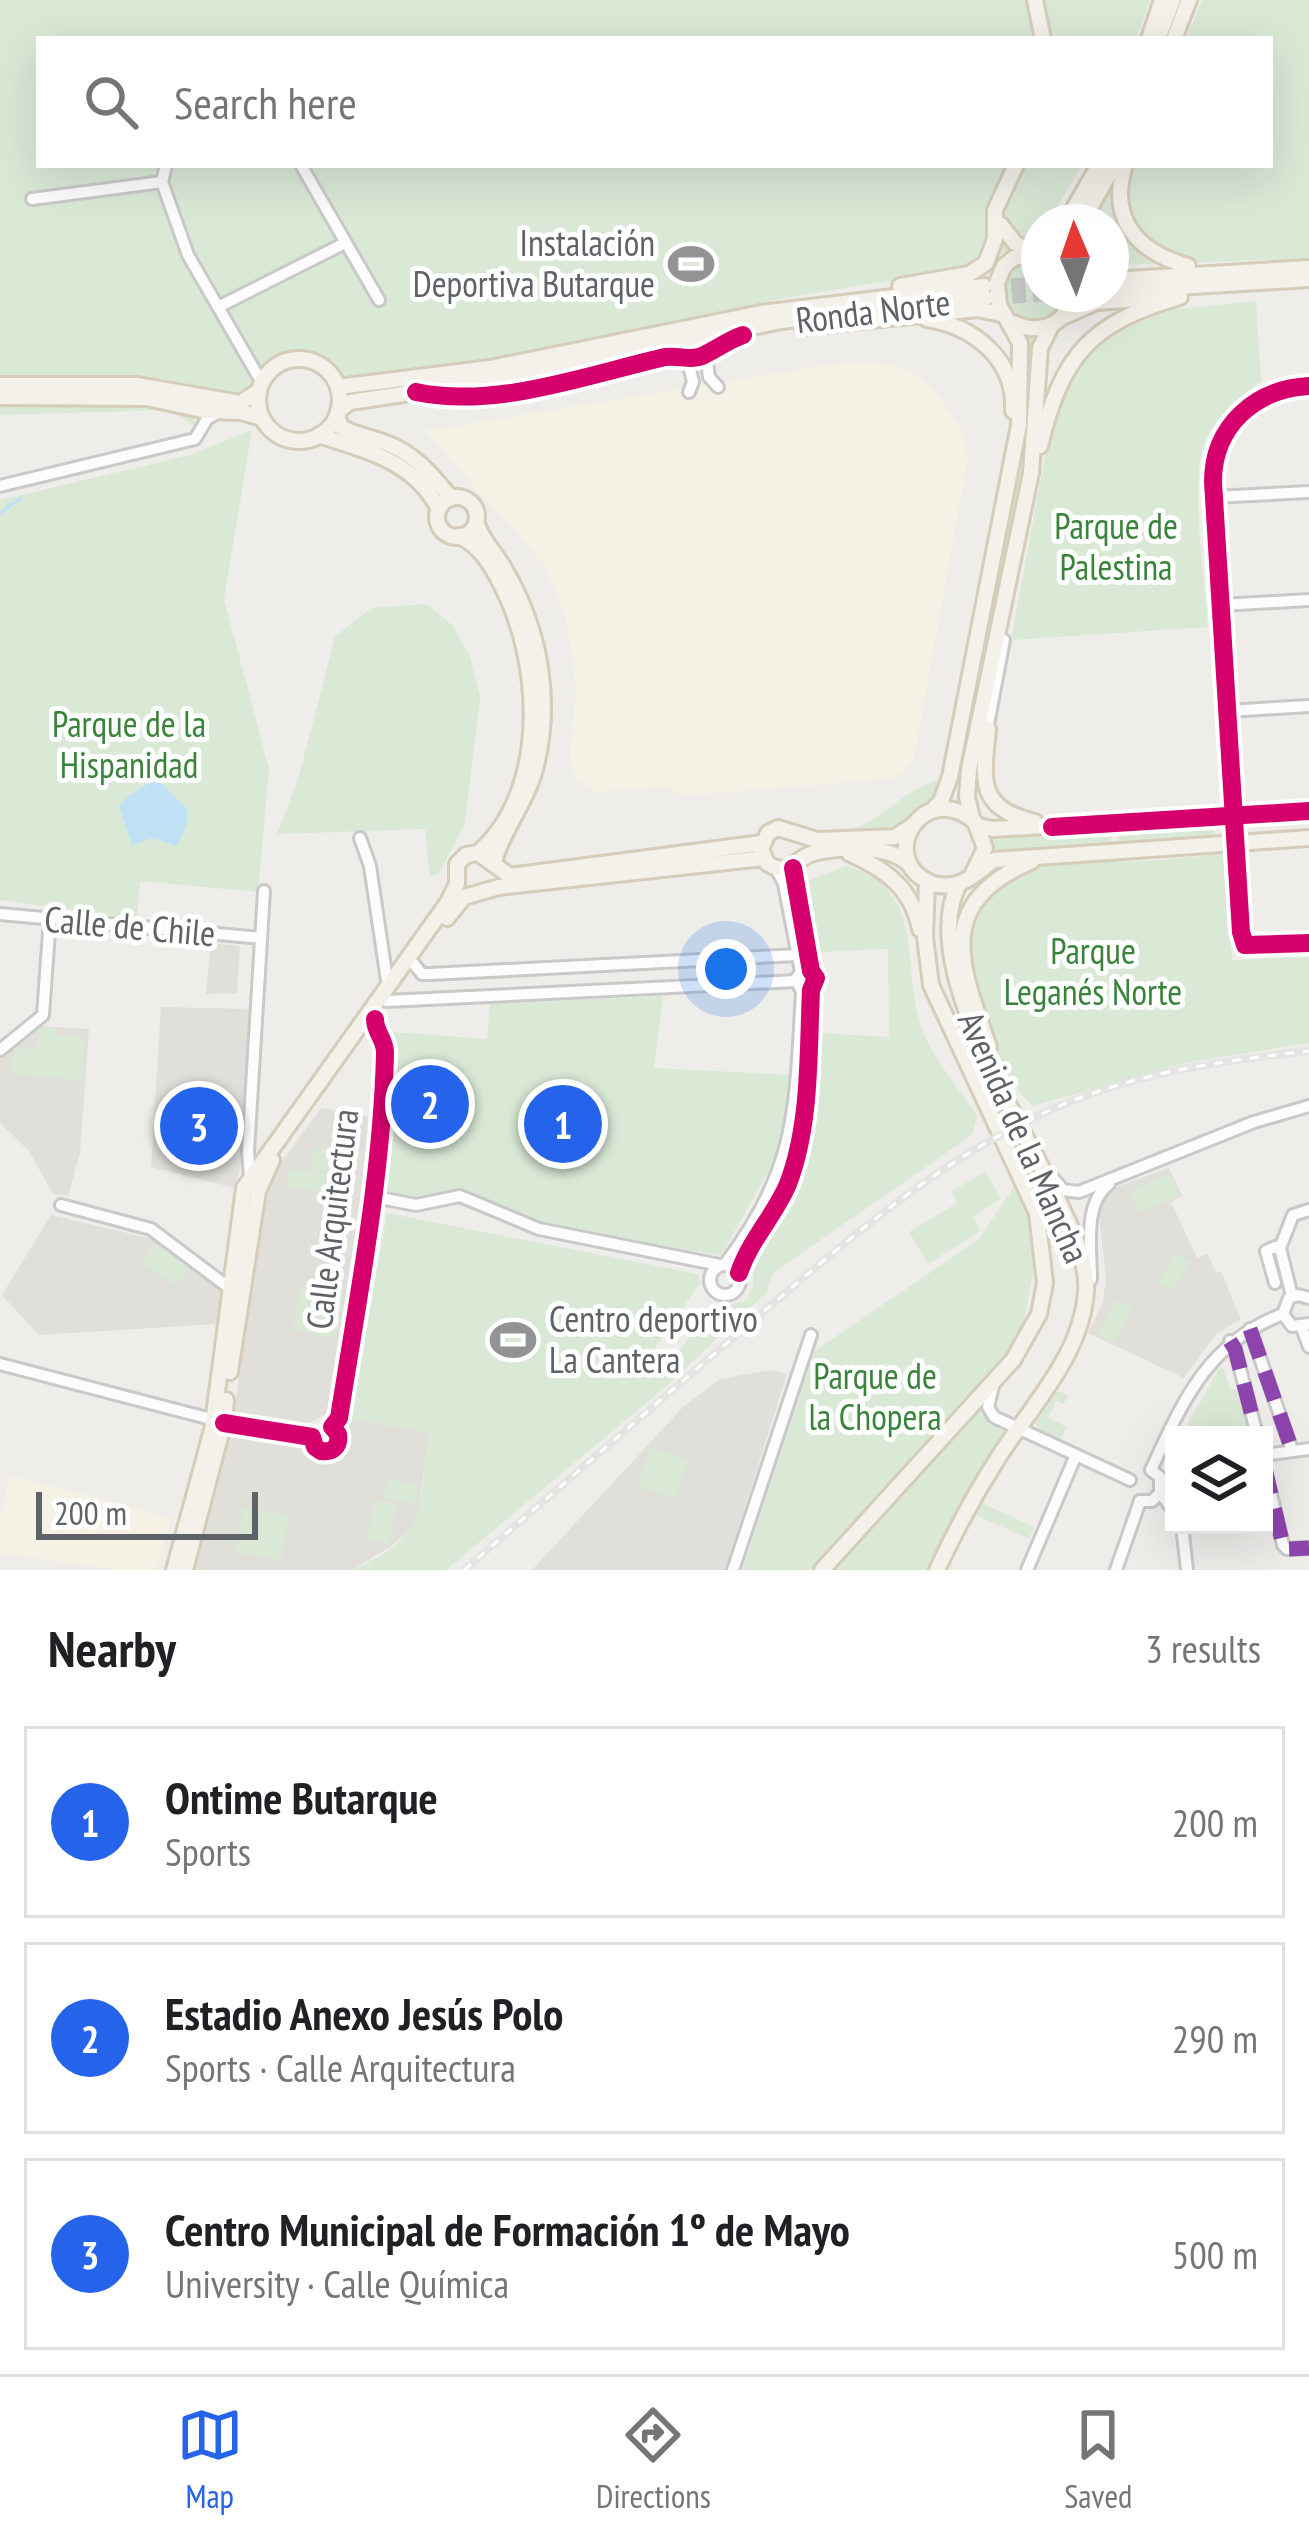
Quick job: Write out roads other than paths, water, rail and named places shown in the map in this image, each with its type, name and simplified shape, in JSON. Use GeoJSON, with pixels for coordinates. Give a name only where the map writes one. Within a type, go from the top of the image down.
{"type":"FeatureCollection","features":[{"type":"Feature","properties":{"kind":"main road"},"geometry":{"type":"LineString","coordinates":[[1035,0],[1042,35]]}},
{"type":"Feature","properties":{"kind":"main road"},"geometry":{"type":"LineString","coordinates":[[1042,35],[1045,0]]}},
{"type":"Feature","properties":{"kind":"main road"},"geometry":{"type":"LineString","coordinates":[[1154,36],[1162,0]]}},
{"type":"Feature","properties":{"kind":"main road"},"geometry":{"type":"LineString","coordinates":[[1155,36],[1173,0]]}},
{"type":"Feature","properties":{"kind":"main road"},"geometry":{"type":"LineString","coordinates":[[1175,36],[1189,0]]}},
{"type":"Feature","properties":{"kind":"main road"},"geometry":{"type":"LineString","coordinates":[[900,286],[969,274],[986,263],[994,247],[995,210],[1015,168]]}},
{"type":"Feature","properties":{"kind":"main road"},"geometry":{"type":"LineString","coordinates":[[1076,204],[1097,168]]}},
{"type":"Feature","properties":{"kind":"main road"},"geometry":{"type":"LineString","coordinates":[[1092,204],[1112,168]]}},
{"type":"Feature","properties":{"kind":"main road"},"geometry":{"type":"LineString","coordinates":[[1124,168],[1120,211],[1132,235],[1154,254],[1188,266]]}},
{"type":"Feature","properties":{"kind":"main road"},"geometry":{"type":"LineString","coordinates":[[763,851],[768,833],[778,828],[817,840],[895,837],[941,801],[950,777],[1019,425],[1023,360],[1018,334],[996,294],[1004,267],[1001,197]]}},
{"type":"Feature","properties":{"kind":"main road"},"geometry":{"type":"LineString","coordinates":[[1004,231],[1021,243]]}},
{"type":"Feature","properties":{"kind":"main road","name":"Ronda Norte"},"geometry":{"type":"LineString","coordinates":[[761,313],[830,295],[984,278],[1021,259]]}},
{"type":"Feature","properties":{"kind":"main road"},"geometry":{"type":"LineString","coordinates":[[1129,273],[1188,266],[1277,269]]}},
{"type":"Feature","properties":{"kind":"main road"},"geometry":{"type":"LineString","coordinates":[[1129,274],[1309,268]]}},
{"type":"Feature","properties":{"kind":"main road"},"geometry":{"type":"LineString","coordinates":[[1129,290],[1309,279]]}},
{"type":"Feature","properties":{"kind":"main road"},"geometry":{"type":"LineString","coordinates":[[1004,640],[1031,473],[1049,409],[1069,365],[1103,328],[1139,309],[1258,283]]}},
{"type":"Feature","properties":{"kind":"main road","name":"Ronda Norte"},"geometry":{"type":"LineString","coordinates":[[337,413],[350,402],[782,321],[985,292],[761,313],[490,368],[338,387]]}},
{"type":"Feature","properties":{"kind":"main road"},"geometry":{"type":"LineString","coordinates":[[1031,473],[1040,348],[1051,326],[1096,302],[1180,297]]}},
{"type":"Feature","properties":{"kind":"main road"},"geometry":{"type":"LineString","coordinates":[[561,366],[743,335],[978,309],[1025,328],[1051,326]]}},
{"type":"Feature","properties":{"kind":"main road"},"geometry":{"type":"LineString","coordinates":[[1064,316],[1066,312]]}},
{"type":"Feature","properties":{"kind":"main road"},"geometry":{"type":"LineString","coordinates":[[844,322],[944,322],[986,344],[1003,366],[1014,400],[1012,467]]}},
{"type":"Feature","properties":{"kind":"main road"},"geometry":{"type":"LineString","coordinates":[[0,385],[137,386],[240,403],[277,365],[300,359],[323,366],[338,387],[340,427],[406,453],[426,468],[445,504],[441,529],[479,550],[514,608],[532,677],[534,713],[520,780],[501,825],[478,853],[466,855],[457,864],[457,884],[410,963]]}},
{"type":"Feature","properties":{"kind":"main road"},"geometry":{"type":"LineString","coordinates":[[260,387],[262,418],[287,438],[319,435],[337,413]]}},
{"type":"Feature","properties":{"kind":"main road"},"geometry":{"type":"LineString","coordinates":[[0,397],[147,398],[262,418]]}},
{"type":"Feature","properties":{"kind":"main road"},"geometry":{"type":"LineString","coordinates":[[319,435],[399,464],[445,504],[471,502],[476,522],[524,606],[537,644],[542,684],[536,767],[495,865],[496,880],[490,890]]}},
{"type":"Feature","properties":{"kind":"main road"},"geometry":{"type":"LineString","coordinates":[[459,536],[470,532],[476,522]]}},
{"type":"Feature","properties":{"kind":"main road"},"geometry":{"type":"LineString","coordinates":[[966,880],[984,855],[984,840],[967,797],[969,770],[1011,578]]}},
{"type":"Feature","properties":{"kind":"main road"},"geometry":{"type":"LineString","coordinates":[[988,729],[983,782],[995,805],[1018,818],[1052,826]]}},
{"type":"Feature","properties":{"kind":"main road"},"geometry":{"type":"LineString","coordinates":[[932,810],[949,808],[992,830],[1052,826],[1234,829],[1309,838]]}},
{"type":"Feature","properties":{"kind":"main road"},"geometry":{"type":"LineString","coordinates":[[478,853],[510,876],[763,851],[791,865],[842,850],[892,852],[937,885],[966,880],[994,860],[1234,829],[1309,811]]}},
{"type":"Feature","properties":{"kind":"main road"},"geometry":{"type":"LineString","coordinates":[[910,865],[906,848],[913,825]]}},
{"type":"Feature","properties":{"kind":"main road"},"geometry":{"type":"LineString","coordinates":[[791,865],[804,846],[800,835]]}},
{"type":"Feature","properties":{"kind":"main road"},"geometry":{"type":"LineString","coordinates":[[822,1570],[994,1383],[1029,1337],[1045,1283],[1037,1214],[935,999],[914,906],[896,881],[842,850]]}},
{"type":"Feature","properties":{"kind":"main road"},"geometry":{"type":"LineString","coordinates":[[174,1570],[217,1420],[243,1192],[265,1156],[455,907],[471,895],[490,890],[763,851]]}},
{"type":"Feature","properties":{"kind":"main road"},"geometry":{"type":"LineString","coordinates":[[998,1080],[968,983],[962,931],[969,911],[992,883],[1051,854]]}},
{"type":"Feature","properties":{"kind":"main road","name":"Avenida de la Mancha"},"geometry":{"type":"LineString","coordinates":[[937,1570],[955,1529],[1069,1353],[1084,1311],[1085,1267],[1042,1165],[974,1032],[955,973],[947,915],[966,880]]}},
{"type":"Feature","properties":{"kind":"main road"},"geometry":{"type":"LineString","coordinates":[[926,951],[927,881]]}},
{"type":"Feature","properties":{"kind":"main road"},"geometry":{"type":"LineString","coordinates":[[457,884],[471,895]]}},
{"type":"Feature","properties":{"kind":"main road"},"geometry":{"type":"LineString","coordinates":[[185,1570],[266,1168],[376,1019],[393,986]]}},
{"type":"Feature","properties":{"kind":"street"},"geometry":{"type":"LineString","coordinates":[[165,168],[162,182],[188,255],[220,306],[260,387]]}},
{"type":"Feature","properties":{"kind":"street"},"geometry":{"type":"LineString","coordinates":[[303,168],[379,300]]}},
{"type":"Feature","properties":{"kind":"street"},"geometry":{"type":"LineString","coordinates":[[32,199],[162,182]]}},
{"type":"Feature","properties":{"kind":"street"},"geometry":{"type":"LineString","coordinates":[[220,306],[345,242]]}},
{"type":"Feature","properties":{"kind":"street"},"geometry":{"type":"LineString","coordinates":[[416,392],[438,397],[485,395],[671,356],[706,354],[743,335]]}},
{"type":"Feature","properties":{"kind":"street"},"geometry":{"type":"LineString","coordinates":[[706,354],[710,381],[718,387]]}},
{"type":"Feature","properties":{"kind":"street"},"geometry":{"type":"LineString","coordinates":[[687,357],[693,382],[689,392]]}},
{"type":"Feature","properties":{"kind":"street"},"geometry":{"type":"LineString","coordinates":[[1309,386],[1292,387],[1244,408],[1227,428],[1213,463],[1245,945],[1309,943]]}},
{"type":"Feature","properties":{"kind":"street"},"geometry":{"type":"LineString","coordinates":[[191,408],[201,428]]}},
{"type":"Feature","properties":{"kind":"street"},"geometry":{"type":"LineString","coordinates":[[0,486],[195,439],[218,412]]}},
{"type":"Feature","properties":{"kind":"street"},"geometry":{"type":"LineString","coordinates":[[1214,497],[1309,493]]}},
{"type":"Feature","properties":{"kind":"street"},"geometry":{"type":"LineString","coordinates":[[1221,605],[1309,600]]}},
{"type":"Feature","properties":{"kind":"street"},"geometry":{"type":"LineString","coordinates":[[969,770],[988,729],[1004,640]]}},
{"type":"Feature","properties":{"kind":"street"},"geometry":{"type":"LineString","coordinates":[[1227,711],[1309,706]]}},
{"type":"Feature","properties":{"kind":"street"},"geometry":{"type":"LineString","coordinates":[[360,838],[370,866],[393,986],[804,980]]}},
{"type":"Feature","properties":{"kind":"street"},"geometry":{"type":"LineString","coordinates":[[791,865],[784,884],[804,980],[792,1129],[772,1189],[718,1268],[711,1286],[724,1295],[739,1286],[746,1255],[786,1189],[802,1133],[804,980],[791,865]]}},
{"type":"Feature","properties":{"kind":"street"},"geometry":{"type":"LineString","coordinates":[[250,1178],[264,891]]}},
{"type":"Feature","properties":{"kind":"street","name":"Calle de Chile"},"geometry":{"type":"LineString","coordinates":[[0,914],[261,938]]}},
{"type":"Feature","properties":{"kind":"street"},"geometry":{"type":"LineString","coordinates":[[0,1050],[43,1016],[50,919]]}},
{"type":"Feature","properties":{"kind":"street"},"geometry":{"type":"LineString","coordinates":[[410,963],[422,974],[430,974],[798,955]]}},
{"type":"Feature","properties":{"kind":"street","name":"Calle Arquitectura"},"geometry":{"type":"LineString","coordinates":[[217,1420],[312,1437],[318,1450],[332,1450],[339,1436],[332,1427],[339,1418],[375,1197],[386,1050],[375,1028],[376,1019]]}},
{"type":"Feature","properties":{"kind":"street"},"geometry":{"type":"LineString","coordinates":[[1042,1165],[1063,1190],[1074,1192],[1254,1122],[1309,1106]]}},
{"type":"Feature","properties":{"kind":"street"},"geometry":{"type":"LineString","coordinates":[[248,1151],[253,1158],[265,1156]]}},
{"type":"Feature","properties":{"kind":"street"},"geometry":{"type":"LineString","coordinates":[[1084,1311],[1091,1286],[1093,1206],[1104,1187],[1118,1178]]}},
{"type":"Feature","properties":{"kind":"street"},"geometry":{"type":"LineString","coordinates":[[375,1197],[416,1205],[460,1196],[539,1229],[740,1273]]}},
{"type":"Feature","properties":{"kind":"street"},"geometry":{"type":"LineString","coordinates":[[61,1205],[151,1229],[232,1290]]}},
{"type":"Feature","properties":{"kind":"street"},"geometry":{"type":"LineString","coordinates":[[1292,1297],[1280,1248],[1293,1215],[1309,1210]]}},
{"type":"Feature","properties":{"kind":"street"},"geometry":{"type":"LineString","coordinates":[[1275,1247],[1266,1251],[1275,1283]]}},
{"type":"Feature","properties":{"kind":"street"},"geometry":{"type":"LineString","coordinates":[[1309,1298],[1292,1297],[1284,1304],[1283,1314],[1288,1323],[1305,1326],[1309,1347]]}},
{"type":"Feature","properties":{"kind":"street"},"geometry":{"type":"LineString","coordinates":[[1151,1470],[1197,1382],[1230,1341],[1283,1314]]}},
{"type":"Feature","properties":{"kind":"street"},"geometry":{"type":"LineString","coordinates":[[1250,1328],[1292,1450]]}},
{"type":"Feature","properties":{"kind":"street"},"geometry":{"type":"LineString","coordinates":[[733,1570],[811,1334]]}},
{"type":"Feature","properties":{"kind":"street"},"geometry":{"type":"LineString","coordinates":[[1230,1341],[1254,1426]]}},
{"type":"Feature","properties":{"kind":"street"},"geometry":{"type":"LineString","coordinates":[[0,1364],[217,1420]]}},
{"type":"Feature","properties":{"kind":"street"},"geometry":{"type":"LineString","coordinates":[[994,1383],[988,1407],[994,1417],[1130,1480]]}},
{"type":"Feature","properties":{"kind":"street"},"geometry":{"type":"LineString","coordinates":[[1273,1453],[1309,1449]]}},
{"type":"Feature","properties":{"kind":"street"},"geometry":{"type":"LineString","coordinates":[[1027,1570],[1076,1455]]}},
{"type":"Feature","properties":{"kind":"street"},"geometry":{"type":"LineString","coordinates":[[1141,1469],[1151,1470],[1162,1482],[1160,1493],[1152,1501],[1140,1501],[1131,1492],[1130,1480],[1141,1469]]}},
{"type":"Feature","properties":{"kind":"street"},"geometry":{"type":"LineString","coordinates":[[1160,1493],[1165,1499]]}},
{"type":"Feature","properties":{"kind":"street"},"geometry":{"type":"LineString","coordinates":[[1116,1570],[1140,1501]]}},
{"type":"Feature","properties":{"kind":"street"},"geometry":{"type":"LineString","coordinates":[[1273,1505],[1282,1545],[1309,1549]]}},
{"type":"Feature","properties":{"kind":"street"},"geometry":{"type":"LineString","coordinates":[[1183,1534],[1187,1570]]}},
{"type":"Feature","properties":{"kind":"water"},"geometry":{"type":"Polygon","coordinates":[[[158,778],[186,807],[184,831],[177,846],[152,838],[132,846],[119,806],[158,778]]]}},
{"type":"Feature","properties":{"kind":"waterway"},"geometry":{"type":"LineString","coordinates":[[0,513],[21,498]]}},
{"type":"Feature","properties":{"kind":"tunnel"},"geometry":{"type":"LineString","coordinates":[[990,286],[1021,285]]}},
{"type":"Feature","properties":{"kind":"tunnel"},"geometry":{"type":"LineString","coordinates":[[991,298],[1021,296]]}},
{"type":"Feature","properties":{"kind":"railway"},"geometry":{"type":"LineString","coordinates":[[464,1570],[825,1260],[903,1198],[986,1143],[1077,1099],[1134,1081],[1221,1062],[1309,1051]]}},
{"type":"Feature","properties":{"kind":"place","name":"Instalación Deportiva Butarque"},"geometry":{"type":"Point","coordinates":[691,264]}},
{"type":"Feature","properties":{"kind":"place","name":"Estadio Anexo Jesús Polo"},"geometry":{"type":"Point","coordinates":[430,1104]}},
{"type":"Feature","properties":{"kind":"place","name":"Ontime Butarque"},"geometry":{"type":"Point","coordinates":[563,1124]}},
{"type":"Feature","properties":{"kind":"place","name":"Centro Municipal de Formación 1º de Mayo"},"geometry":{"type":"Point","coordinates":[199,1126]}},
{"type":"Feature","properties":{"kind":"place","name":"Centro deportivo La Cantera"},"geometry":{"type":"Point","coordinates":[513,1340]}},
{"type":"Feature","properties":{"kind":"park label","name":"Parque de Palestina"},"geometry":{"type":"Point","coordinates":[1116,546]}},
{"type":"Feature","properties":{"kind":"park label","name":"Parque de la Hispanidad"},"geometry":{"type":"Point","coordinates":[129,744]}},
{"type":"Feature","properties":{"kind":"park label","name":"Parque Leganés Norte"},"geometry":{"type":"Point","coordinates":[1093,972]}},
{"type":"Feature","properties":{"kind":"park label","name":"Parque de la Chopera"},"geometry":{"type":"Point","coordinates":[875,1396]}}]}
